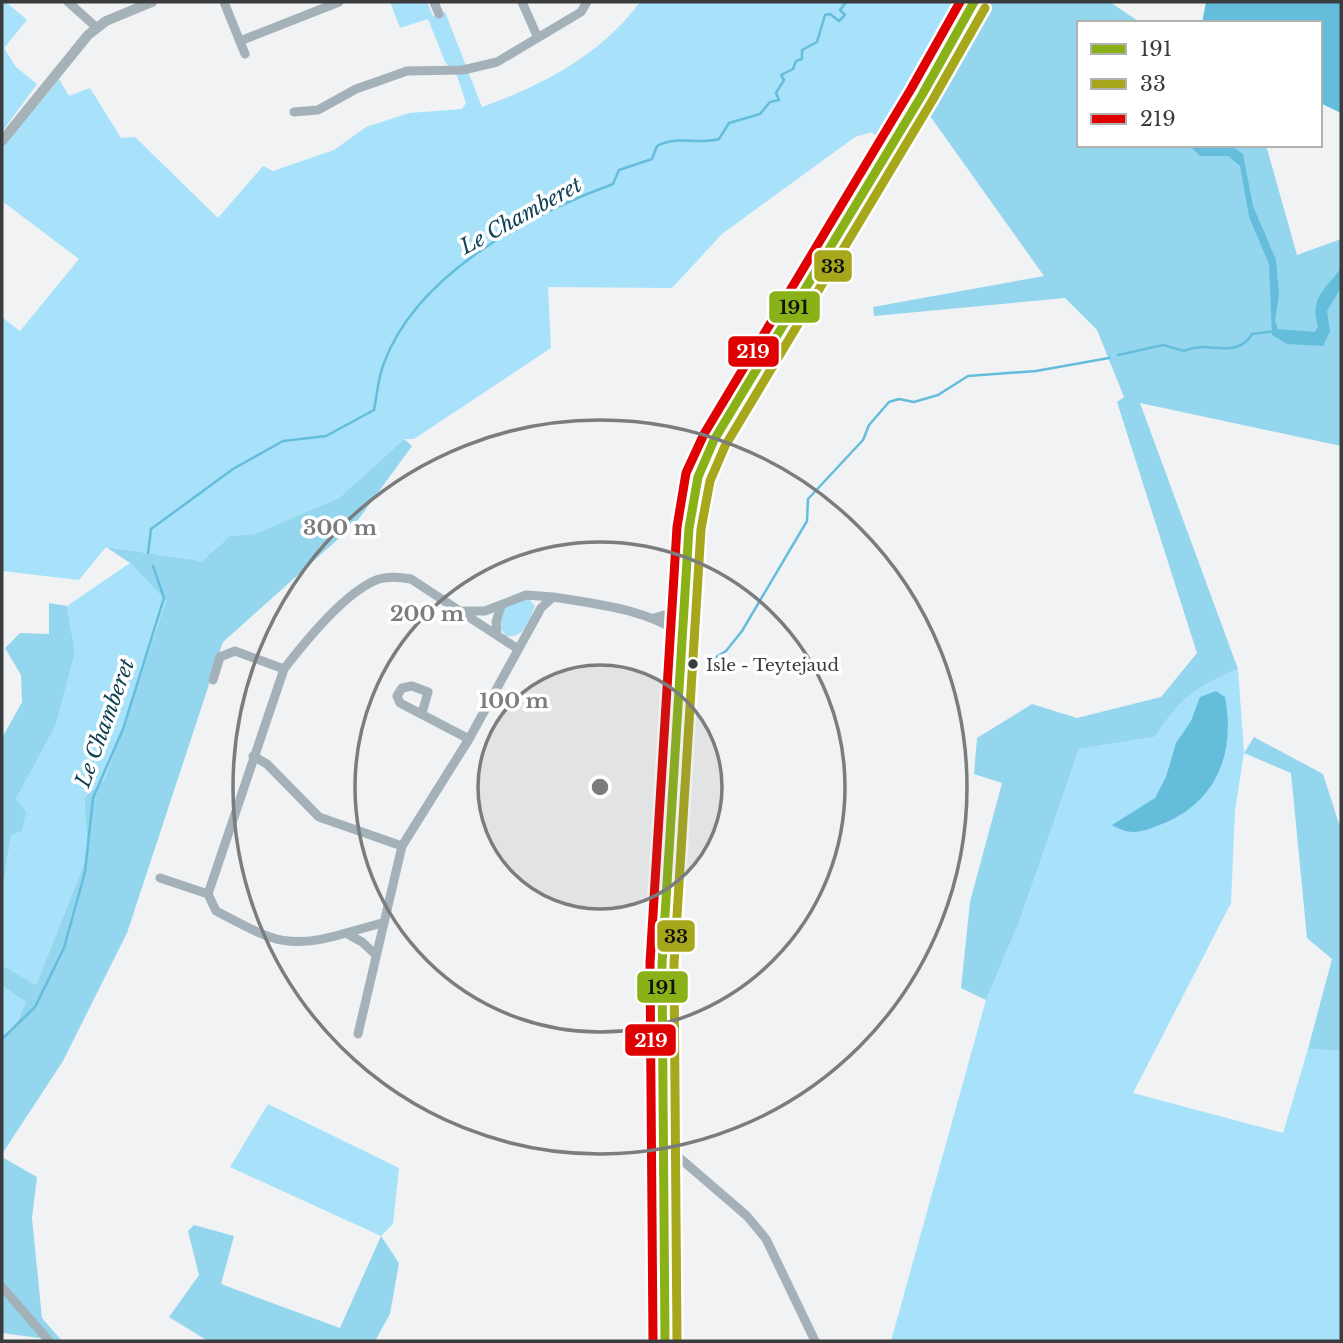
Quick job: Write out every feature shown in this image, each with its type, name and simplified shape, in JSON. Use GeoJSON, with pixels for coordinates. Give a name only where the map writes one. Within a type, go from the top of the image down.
{"type":"FeatureCollection","features":[{"type":"Feature","properties":{"kind":"main road"},"geometry":{"type":"LineString","coordinates":[[2,141],[96,27],[152,2]]}},
{"type":"Feature","properties":{"kind":"main road"},"geometry":{"type":"LineString","coordinates":[[665,1341],[661,1146],[662,964],[689,528],[694,494],[709,450],[928,84],[974,2]]}},
{"type":"Feature","properties":{"kind":"street"},"geometry":{"type":"LineString","coordinates":[[68,2],[96,27]]}},
{"type":"Feature","properties":{"kind":"street"},"geometry":{"type":"LineString","coordinates":[[224,2],[245,54]]}},
{"type":"Feature","properties":{"kind":"street"},"geometry":{"type":"LineString","coordinates":[[240,41],[339,2]]}},
{"type":"Feature","properties":{"kind":"street"},"geometry":{"type":"LineString","coordinates":[[434,2],[439,14]]}},
{"type":"Feature","properties":{"kind":"street"},"geometry":{"type":"LineString","coordinates":[[522,2],[538,38]]}},
{"type":"Feature","properties":{"kind":"street"},"geometry":{"type":"LineString","coordinates":[[294,112],[318,110],[356,89],[407,71],[463,70],[497,62],[581,12],[587,2]]}},
{"type":"Feature","properties":{"kind":"street"},"geometry":{"type":"LineString","coordinates":[[382,923],[321,941],[282,942],[216,911],[208,894],[284,670],[298,651],[361,587],[397,576],[411,579],[518,649]]}},
{"type":"Feature","properties":{"kind":"street"},"geometry":{"type":"LineString","coordinates":[[463,611],[485,611],[526,595],[553,597],[654,618],[683,635]]}},
{"type":"Feature","properties":{"kind":"street"},"geometry":{"type":"LineString","coordinates":[[358,1034],[402,846],[469,739],[541,608],[553,597]]}},
{"type":"Feature","properties":{"kind":"street"},"geometry":{"type":"LineString","coordinates":[[497,634],[496,622],[501,606]]}},
{"type":"Feature","properties":{"kind":"street"},"geometry":{"type":"LineString","coordinates":[[654,618],[685,610]]}},
{"type":"Feature","properties":{"kind":"street"},"geometry":{"type":"LineString","coordinates":[[213,680],[220,657],[235,651],[284,670]]}},
{"type":"Feature","properties":{"kind":"street"},"geometry":{"type":"LineString","coordinates":[[422,713],[469,739]]}},
{"type":"Feature","properties":{"kind":"street"},"geometry":{"type":"LineString","coordinates":[[253,756],[267,764],[319,817],[402,846]]}},
{"type":"Feature","properties":{"kind":"street"},"geometry":{"type":"LineString","coordinates":[[160,878],[208,894]]}},
{"type":"Feature","properties":{"kind":"street"},"geometry":{"type":"LineString","coordinates":[[346,933],[375,954]]}},
{"type":"Feature","properties":{"kind":"street"},"geometry":{"type":"LineString","coordinates":[[661,1146],[675,1154],[747,1216],[766,1238],[815,1341]]}},
{"type":"Feature","properties":{"kind":"street"},"geometry":{"type":"LineString","coordinates":[[2,1287],[49,1341]]}},
{"type":"Feature","properties":{"kind":"shaded area"},"geometry":{"type":"Polygon","coordinates":[[[2,2],[6,2],[27,20],[4,48],[16,67],[37,84],[2,132],[2,2]]]}},
{"type":"Feature","properties":{"kind":"shaded area"},"geometry":{"type":"Polygon","coordinates":[[[390,2],[427,2],[433,16],[445,12],[482,107],[549,78],[589,53],[625,21],[640,2],[956,2],[878,139],[872,132],[855,137],[722,234],[672,288],[548,287],[551,348],[414,439],[404,439],[339,498],[254,534],[230,536],[202,561],[106,547],[79,580],[2,571],[2,317],[20,331],[79,259],[2,201],[2,148],[59,79],[69,96],[90,88],[121,138],[135,137],[218,218],[263,166],[273,171],[334,150],[366,127],[409,113],[462,109],[466,103],[457,76],[445,62],[428,19],[400,28],[390,2]]]}},
{"type":"Feature","properties":{"kind":"shaded area"},"geometry":{"type":"Polygon","coordinates":[[[983,2],[1110,2],[1138,21],[1077,21],[1077,147],[1267,147],[1297,255],[1341,239],[1341,446],[1140,403],[1238,669],[1190,695],[1172,712],[1155,737],[1079,749],[1020,920],[986,1000],[961,988],[970,902],[1002,783],[974,774],[977,738],[1032,704],[1077,718],[1161,697],[1197,653],[1117,402],[1124,397],[1097,330],[1065,298],[874,316],[873,307],[1044,276],[925,109],[983,2]]]}},
{"type":"Feature","properties":{"kind":"shaded area"},"geometry":{"type":"Polygon","coordinates":[[[1206,2],[1341,2],[1341,113],[1322,104],[1322,21],[1202,21],[1206,2]]]}},
{"type":"Feature","properties":{"kind":"shaded area"},"geometry":{"type":"Polygon","coordinates":[[[1191,147],[1232,147],[1243,154],[1253,206],[1276,260],[1279,295],[1275,320],[1278,329],[1315,332],[1318,326],[1317,301],[1341,268],[1341,288],[1327,311],[1330,331],[1323,346],[1287,344],[1272,335],[1269,264],[1249,217],[1240,166],[1228,156],[1200,156],[1191,147]]]}},
{"type":"Feature","properties":{"kind":"shaded area"},"geometry":{"type":"Polygon","coordinates":[[[404,439],[412,446],[355,524],[223,642],[127,933],[63,1061],[2,1154],[2,1039],[18,1020],[26,1002],[2,986],[2,965],[36,985],[88,854],[84,798],[105,779],[166,601],[130,563],[106,547],[202,561],[230,536],[254,534],[339,498],[404,439]]]}},
{"type":"Feature","properties":{"kind":"shaded area"},"geometry":{"type":"Polygon","coordinates":[[[130,563],[166,601],[105,779],[84,798],[88,854],[36,985],[2,965],[2,894],[11,836],[22,831],[16,799],[56,725],[75,653],[67,606],[130,563]]]}},
{"type":"Feature","properties":{"kind":"shaded area"},"geometry":{"type":"Polygon","coordinates":[[[528,598],[535,606],[528,622],[518,635],[506,636],[498,625],[504,608],[528,598]]]}},
{"type":"Feature","properties":{"kind":"shaded area"},"geometry":{"type":"Polygon","coordinates":[[[49,603],[67,606],[75,653],[56,725],[16,799],[26,812],[22,831],[11,836],[2,894],[2,738],[22,702],[21,675],[5,648],[20,633],[49,634],[49,603]]]}},
{"type":"Feature","properties":{"kind":"shaded area"},"geometry":{"type":"Polygon","coordinates":[[[1238,669],[1244,753],[1235,810],[1231,903],[1133,1093],[1283,1133],[1308,1049],[1341,1051],[1341,1341],[891,1341],[986,1000],[1020,920],[1079,749],[1155,737],[1172,712],[1190,695],[1210,681],[1238,669]]]}},
{"type":"Feature","properties":{"kind":"shaded area"},"geometry":{"type":"Polygon","coordinates":[[[1216,691],[1225,697],[1227,739],[1224,758],[1207,792],[1177,817],[1151,828],[1129,832],[1112,825],[1155,798],[1166,777],[1176,743],[1191,721],[1200,697],[1216,691]]]}},
{"type":"Feature","properties":{"kind":"shaded area"},"geometry":{"type":"Polygon","coordinates":[[[1254,737],[1323,774],[1341,830],[1341,1051],[1308,1049],[1332,959],[1307,938],[1291,773],[1244,753],[1254,737]]]}},
{"type":"Feature","properties":{"kind":"shaded area"},"geometry":{"type":"Polygon","coordinates":[[[2,986],[26,1002],[18,1020],[2,1039],[2,986]]]}},
{"type":"Feature","properties":{"kind":"shaded area"},"geometry":{"type":"Polygon","coordinates":[[[268,1104],[399,1168],[393,1224],[381,1236],[230,1167],[268,1104]]]}},
{"type":"Feature","properties":{"kind":"shaded area"},"geometry":{"type":"Polygon","coordinates":[[[2,1157],[37,1177],[32,1218],[42,1318],[62,1341],[2,1333],[2,1157]]]}},
{"type":"Feature","properties":{"kind":"shaded area"},"geometry":{"type":"Polygon","coordinates":[[[194,1225],[234,1236],[221,1284],[340,1328],[381,1236],[399,1263],[390,1314],[375,1341],[208,1341],[169,1317],[199,1275],[188,1231],[194,1225]]]}},
{"type":"Feature","properties":{"kind":"waterway","name":"Le Chamberet"},"geometry":{"type":"LineString","coordinates":[[148,553],[151,529],[233,469],[283,441],[326,436],[374,410],[382,369],[400,331],[422,302],[449,275],[479,252],[546,213],[613,184],[619,170],[652,159],[657,146],[672,141],[719,139],[729,123],[760,114],[770,102],[779,100],[776,93],[784,80],[781,75],[793,69],[796,61],[802,59],[802,50],[817,42],[825,15],[830,14],[839,21],[845,15],[840,10],[846,2]]}},
{"type":"Feature","properties":{"kind":"waterway"},"geometry":{"type":"LineString","coordinates":[[1118,355],[1163,345],[1184,351],[1202,347],[1230,348],[1245,342],[1252,334],[1275,331]]}},
{"type":"Feature","properties":{"kind":"waterway"},"geometry":{"type":"LineString","coordinates":[[708,662],[726,651],[742,631],[807,521],[808,499],[863,440],[869,425],[889,402],[899,399],[914,402],[938,395],[968,376],[1036,371],[1109,358]]}},
{"type":"Feature","properties":{"kind":"waterway","name":"Le Chamberet"},"geometry":{"type":"LineString","coordinates":[[2,1039],[35,1007],[64,948],[85,872],[93,798],[123,729],[164,598],[153,566]]}},
{"type":"Feature","properties":{"kind":"transit line","name":"219"},"geometry":{"type":"LineString","coordinates":[[653,1341],[650,963],[677,527],[686,473],[704,434],[911,89],[960,2]]}},
{"type":"Feature","properties":{"kind":"transit line","name":"191"},"geometry":{"type":"LineString","coordinates":[[665,1341],[662,964],[689,528],[698,477],[714,440],[922,95],[974,2]]}},
{"type":"Feature","properties":{"kind":"transit line","name":"33"},"geometry":{"type":"LineString","coordinates":[[677,1341],[674,964],[701,529],[710,481],[725,446],[985,8]]}},
{"type":"Feature","properties":{"kind":"place","name":"Isle - Teytejaud"},"geometry":{"type":"Point","coordinates":[693,664]}}]}
